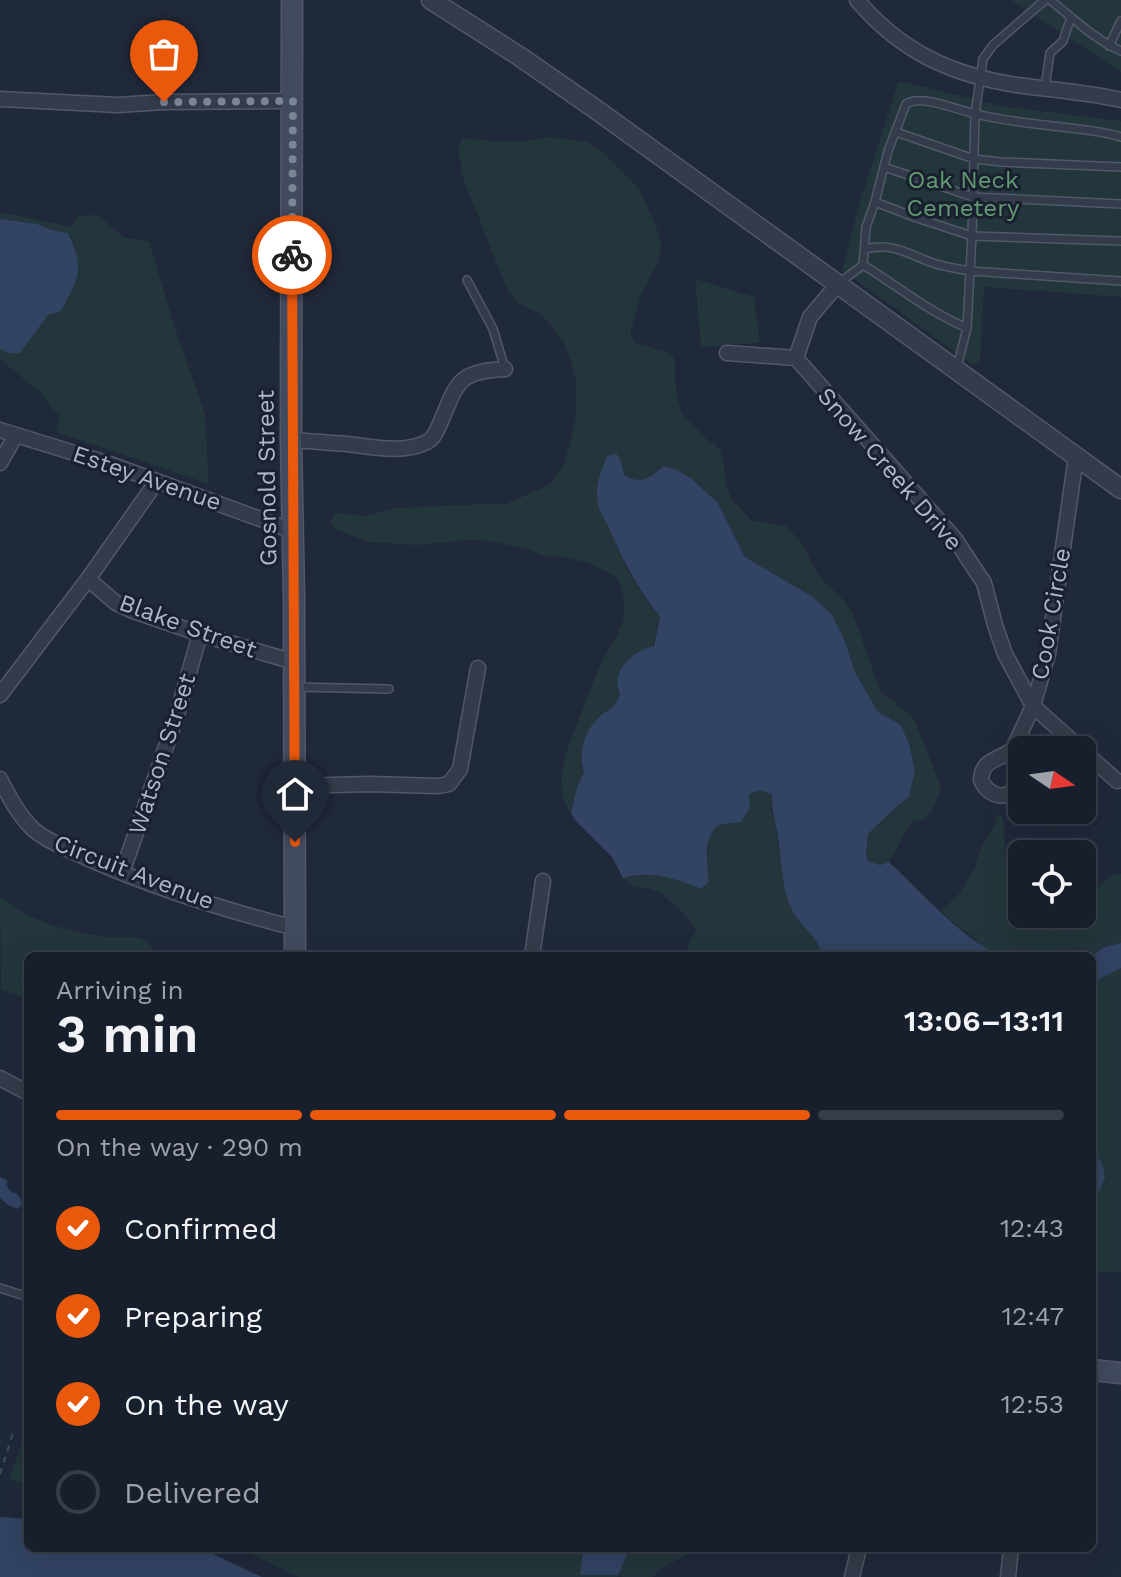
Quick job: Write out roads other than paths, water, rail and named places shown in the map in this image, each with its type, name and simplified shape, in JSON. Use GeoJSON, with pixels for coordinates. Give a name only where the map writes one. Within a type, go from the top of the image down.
{"type":"FeatureCollection","features":[{"type":"Feature","properties":{"kind":"main road","name":"Gosnold Street"},"geometry":{"type":"LineString","coordinates":[[292,0],[295,952]]}},
{"type":"Feature","properties":{"kind":"main road"},"geometry":{"type":"LineString","coordinates":[[1096,1370],[1121,1373]]}},
{"type":"Feature","properties":{"kind":"street"},"geometry":{"type":"LineString","coordinates":[[431,0],[531,64],[1121,489]]}},
{"type":"Feature","properties":{"kind":"street"},"geometry":{"type":"LineString","coordinates":[[857,0],[885,29],[912,49],[946,67],[1018,85],[1121,100]]}},
{"type":"Feature","properties":{"kind":"street"},"geometry":{"type":"LineString","coordinates":[[0,99],[118,105],[293,101]]}},
{"type":"Feature","properties":{"kind":"street"},"geometry":{"type":"LineString","coordinates":[[727,353],[796,358],[810,317],[838,284]]}},
{"type":"Feature","properties":{"kind":"street","name":"Snow Creek Drive"},"geometry":{"type":"LineString","coordinates":[[796,358],[955,539],[984,583],[1005,654],[1033,706]]}},
{"type":"Feature","properties":{"kind":"street"},"geometry":{"type":"LineString","coordinates":[[291,440],[386,448],[422,444],[435,435],[460,381],[485,370],[505,369]]}},
{"type":"Feature","properties":{"kind":"street","name":"Estey Avenue"},"geometry":{"type":"LineString","coordinates":[[0,430],[82,455],[293,531]]}},
{"type":"Feature","properties":{"kind":"street"},"geometry":{"type":"LineString","coordinates":[[0,463],[16,435]]}},
{"type":"Feature","properties":{"kind":"street","name":"Cook Circle"},"geometry":{"type":"LineString","coordinates":[[1066,736],[1033,706],[1048,654],[1076,456]]}},
{"type":"Feature","properties":{"kind":"street"},"geometry":{"type":"LineString","coordinates":[[0,695],[157,481]]}},
{"type":"Feature","properties":{"kind":"street","name":"Blake Street"},"geometry":{"type":"LineString","coordinates":[[88,579],[116,603],[133,611],[294,662]]}},
{"type":"Feature","properties":{"kind":"street","name":"Watson Street"},"geometry":{"type":"LineString","coordinates":[[122,873],[176,718],[200,634]]}},
{"type":"Feature","properties":{"kind":"street"},"geometry":{"type":"LineString","coordinates":[[295,786],[449,784],[460,769],[478,668]]}},
{"type":"Feature","properties":{"kind":"street"},"geometry":{"type":"LineString","coordinates":[[1019,736],[1033,706]]}},
{"type":"Feature","properties":{"kind":"street","name":"Cook Circle"},"geometry":{"type":"LineString","coordinates":[[1096,762],[1117,781]]}},
{"type":"Feature","properties":{"kind":"street","name":"Circuit Avenue"},"geometry":{"type":"LineString","coordinates":[[0,779],[22,817],[48,840],[122,873],[239,913],[295,928]]}},
{"type":"Feature","properties":{"kind":"street"},"geometry":{"type":"LineString","coordinates":[[533,952],[543,881]]}},
{"type":"Feature","properties":{"kind":"street"},"geometry":{"type":"LineString","coordinates":[[0,1078],[24,1091]]}},
{"type":"Feature","properties":{"kind":"street"},"geometry":{"type":"LineString","coordinates":[[856,1574],[859,1552]]}},
{"type":"Feature","properties":{"kind":"street"},"geometry":{"type":"LineString","coordinates":[[1008,1577],[1011,1552]]}},
{"type":"Feature","properties":{"kind":"lane"},"geometry":{"type":"LineString","coordinates":[[956,369],[967,328],[975,114],[983,59],[993,45],[1048,0],[1109,46],[1121,51]]}},
{"type":"Feature","properties":{"kind":"lane"},"geometry":{"type":"LineString","coordinates":[[1045,87],[1050,53],[1063,41],[1071,17]]}},
{"type":"Feature","properties":{"kind":"lane"},"geometry":{"type":"LineString","coordinates":[[1109,46],[1121,21]]}},
{"type":"Feature","properties":{"kind":"lane"},"geometry":{"type":"LineString","coordinates":[[838,284],[863,265],[866,227],[902,111],[912,100],[925,100],[975,114],[1121,137]]}},
{"type":"Feature","properties":{"kind":"lane"},"geometry":{"type":"LineString","coordinates":[[896,132],[974,159],[1121,167]]}},
{"type":"Feature","properties":{"kind":"lane"},"geometry":{"type":"LineString","coordinates":[[884,167],[973,197],[1121,204]]}},
{"type":"Feature","properties":{"kind":"lane"},"geometry":{"type":"LineString","coordinates":[[875,202],[972,236],[1121,241]]}},
{"type":"Feature","properties":{"kind":"lane"},"geometry":{"type":"LineString","coordinates":[[865,249],[888,246],[936,264],[970,271],[1121,281]]}},
{"type":"Feature","properties":{"kind":"lane"},"geometry":{"type":"LineString","coordinates":[[863,265],[934,313],[967,328]]}},
{"type":"Feature","properties":{"kind":"lane"},"geometry":{"type":"LineString","coordinates":[[467,280],[493,329],[505,369]]}},
{"type":"Feature","properties":{"kind":"lane"},"geometry":{"type":"LineString","coordinates":[[294,687],[389,689]]}},
{"type":"Feature","properties":{"kind":"lane"},"geometry":{"type":"LineString","coordinates":[[0,1288],[24,1296]]}},
{"type":"Feature","properties":{"kind":"water"},"geometry":{"type":"Polygon","coordinates":[[[0,219],[37,224],[68,233],[77,256],[76,281],[61,311],[48,315],[20,353],[0,349],[0,219]]]}},
{"type":"Feature","properties":{"kind":"water"},"geometry":{"type":"Polygon","coordinates":[[[616,453],[624,475],[636,480],[645,479],[664,466],[692,479],[718,503],[745,557],[813,597],[832,615],[855,672],[878,712],[900,724],[909,743],[915,771],[909,797],[868,834],[868,861],[880,865],[889,862],[958,928],[994,952],[821,952],[787,898],[772,795],[761,790],[749,794],[750,808],[741,822],[720,825],[710,835],[707,850],[709,882],[701,889],[662,876],[623,878],[612,857],[575,820],[571,813],[584,772],[582,751],[586,736],[598,718],[617,701],[620,695],[618,678],[625,663],[638,652],[654,646],[660,617],[631,573],[599,507],[597,491],[607,456],[616,453]]]}},
{"type":"Feature","properties":{"kind":"water"},"geometry":{"type":"Polygon","coordinates":[[[1121,943],[1121,968],[1096,981],[1096,953],[1104,947],[1121,943]]]}},
{"type":"Feature","properties":{"kind":"water"},"geometry":{"type":"Polygon","coordinates":[[[1096,1155],[1102,1162],[1105,1178],[1096,1194],[1096,1155]]]}},
{"type":"Feature","properties":{"kind":"water"},"geometry":{"type":"Polygon","coordinates":[[[0,1177],[8,1181],[6,1184],[10,1191],[20,1198],[22,1205],[18,1209],[0,1198],[0,1177]]]}},
{"type":"Feature","properties":{"kind":"water"},"geometry":{"type":"Polygon","coordinates":[[[0,1517],[24,1519],[24,1552],[209,1552],[262,1577],[0,1577],[0,1517]]]}},
{"type":"Feature","properties":{"kind":"water"},"geometry":{"type":"Polygon","coordinates":[[[583,1552],[628,1552],[618,1575],[580,1575],[583,1552]]]}},
{"type":"Feature","properties":{"kind":"park label","name":"Oak Neck Cemetery"},"geometry":{"type":"Point","coordinates":[963,194]}}]}
